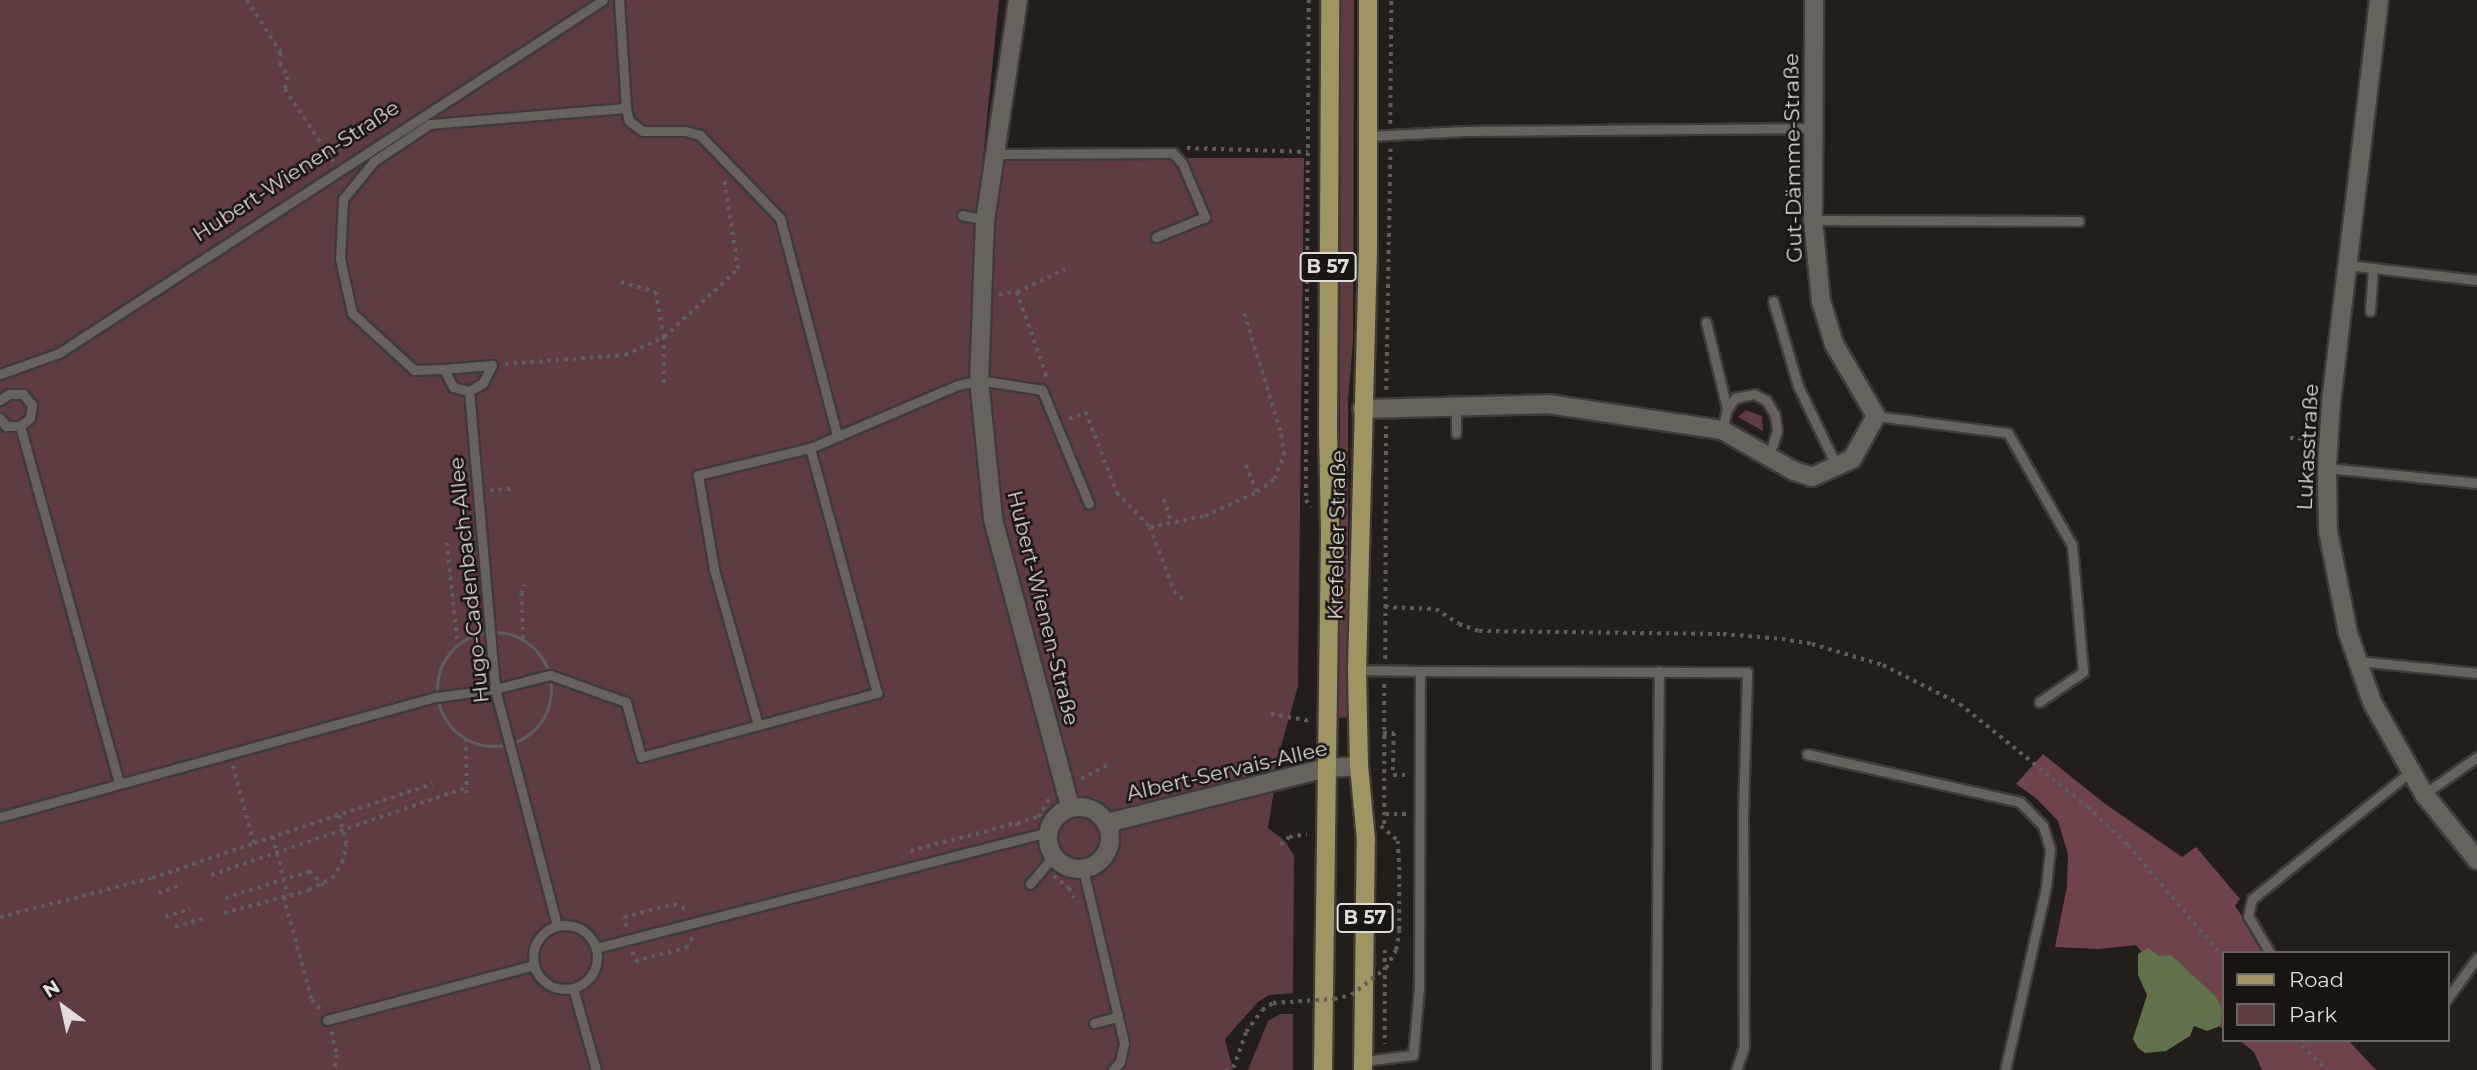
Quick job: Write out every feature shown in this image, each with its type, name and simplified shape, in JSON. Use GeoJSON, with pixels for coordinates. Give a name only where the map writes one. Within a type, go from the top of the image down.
{"type":"FeatureCollection","features":[{"type":"Feature","properties":{"kind":"main road","name":"Krefelder Straße"},"geometry":{"type":"LineString","coordinates":[[1323,1070],[1330,533],[1330,0]]}},
{"type":"Feature","properties":{"kind":"main road","name":"Krefelder Straße"},"geometry":{"type":"LineString","coordinates":[[1363,1065],[1366,840],[1359,766],[1357,670],[1369,136],[1368,0]]}},
{"type":"Feature","properties":{"kind":"street","name":"Hubert-Wienen-Straße"},"geometry":{"type":"LineString","coordinates":[[1018,0],[985,220],[979,380],[993,519],[1070,807]]}},
{"type":"Feature","properties":{"kind":"street","name":"Gut-Dämme-Straße"},"geometry":{"type":"LineString","coordinates":[[1814,0],[1813,220],[1821,301],[1834,344],[1876,416]]}},
{"type":"Feature","properties":{"kind":"street","name":"Lukasstraße"},"geometry":{"type":"LineString","coordinates":[[2379,0],[2326,468],[2328,531],[2335,583],[2357,661],[2372,702],[2424,794],[2477,860]]}},
{"type":"Feature","properties":{"kind":"street"},"geometry":{"type":"LineString","coordinates":[[1362,410],[1548,404],[1721,430],[1812,477],[1852,458],[1876,416]]}},
{"type":"Feature","properties":{"kind":"street","name":"Albert-Servais-Allee"},"geometry":{"type":"LineString","coordinates":[[1107,822],[1326,768],[1359,766]]}},
{"type":"Feature","properties":{"kind":"street"},"geometry":{"type":"LineString","coordinates":[[1084,806],[1097,812],[1107,822],[1110,837],[1107,852],[1097,863],[1083,869],[1067,867],[1053,857],[1047,845],[1047,832],[1055,816],[1070,807],[1084,806]]}},
{"type":"Feature","properties":{"kind":"lane","name":"Hubert-Wienen-Straße"},"geometry":{"type":"LineString","coordinates":[[2,373],[59,353],[338,169],[603,0]]}},
{"type":"Feature","properties":{"kind":"lane"},"geometry":{"type":"LineString","coordinates":[[619,0],[629,121],[643,131],[685,131],[700,135],[780,218],[837,436]]}},
{"type":"Feature","properties":{"kind":"lane"},"geometry":{"type":"LineString","coordinates":[[492,365],[414,370],[352,313],[340,259],[343,199],[374,161],[430,124],[626,108]]}},
{"type":"Feature","properties":{"kind":"lane"},"geometry":{"type":"LineString","coordinates":[[1369,136],[1465,131],[1815,128]]}},
{"type":"Feature","properties":{"kind":"lane"},"geometry":{"type":"LineString","coordinates":[[993,154],[1173,153],[1182,163],[1205,217],[1156,237]]}},
{"type":"Feature","properties":{"kind":"lane"},"geometry":{"type":"LineString","coordinates":[[962,215],[985,220]]}},
{"type":"Feature","properties":{"kind":"lane"},"geometry":{"type":"LineString","coordinates":[[1813,220],[2079,221]]}},
{"type":"Feature","properties":{"kind":"lane"},"geometry":{"type":"LineString","coordinates":[[2347,265],[2477,280]]}},
{"type":"Feature","properties":{"kind":"lane"},"geometry":{"type":"LineString","coordinates":[[2370,311],[2373,268]]}},
{"type":"Feature","properties":{"kind":"lane"},"geometry":{"type":"LineString","coordinates":[[1773,301],[1798,386],[1837,467]]}},
{"type":"Feature","properties":{"kind":"lane"},"geometry":{"type":"LineString","coordinates":[[1706,322],[1727,409]]}},
{"type":"Feature","properties":{"kind":"lane"},"geometry":{"type":"LineString","coordinates":[[444,369],[453,387],[469,391],[483,383],[492,365]]}},
{"type":"Feature","properties":{"kind":"lane"},"geometry":{"type":"LineString","coordinates":[[758,725],[713,569],[698,475],[810,448],[958,385],[979,380],[1042,390],[1089,504]]}},
{"type":"Feature","properties":{"kind":"lane","name":"Hugo-Cadenbach-Allee"},"geometry":{"type":"LineString","coordinates":[[469,391],[495,689],[557,925]]}},
{"type":"Feature","properties":{"kind":"lane"},"geometry":{"type":"LineString","coordinates":[[0,400],[9,394],[23,394],[32,405],[30,418],[20,426],[6,426],[0,418]]}},
{"type":"Feature","properties":{"kind":"lane"},"geometry":{"type":"LineString","coordinates":[[1721,430],[1727,409],[1735,398],[1754,394],[1766,400],[1776,415],[1777,431],[1769,456]]}},
{"type":"Feature","properties":{"kind":"lane"},"geometry":{"type":"LineString","coordinates":[[1456,406],[1456,433]]}},
{"type":"Feature","properties":{"kind":"lane"},"geometry":{"type":"LineString","coordinates":[[1876,416],[2008,433],[2071,545],[2083,673],[2039,702]]}},
{"type":"Feature","properties":{"kind":"lane"},"geometry":{"type":"LineString","coordinates":[[20,426],[119,784]]}},
{"type":"Feature","properties":{"kind":"lane"},"geometry":{"type":"LineString","coordinates":[[0,817],[437,696],[495,689],[550,675],[626,702],[641,757],[877,693],[810,448]]}},
{"type":"Feature","properties":{"kind":"lane"},"geometry":{"type":"LineString","coordinates":[[2326,468],[2477,483]]}},
{"type":"Feature","properties":{"kind":"lane"},"geometry":{"type":"LineString","coordinates":[[2357,661],[2477,673]]}},
{"type":"Feature","properties":{"kind":"lane"},"geometry":{"type":"LineString","coordinates":[[1357,670],[1747,672],[1743,814],[1744,1047],[1736,1070]]}},
{"type":"Feature","properties":{"kind":"lane"},"geometry":{"type":"LineString","coordinates":[[1363,1065],[1413,1055],[1419,988],[1420,671]]}},
{"type":"Feature","properties":{"kind":"lane"},"geometry":{"type":"LineString","coordinates":[[1656,1070],[1659,671]]}},
{"type":"Feature","properties":{"kind":"lane"},"geometry":{"type":"LineString","coordinates":[[1807,754],[2020,802],[2043,826],[2050,849],[2046,887],[2005,1070]]}},
{"type":"Feature","properties":{"kind":"lane"},"geometry":{"type":"LineString","coordinates":[[2424,794],[2477,757]]}},
{"type":"Feature","properties":{"kind":"lane"},"geometry":{"type":"LineString","coordinates":[[2269,951],[2248,916],[2252,900],[2410,772]]}},
{"type":"Feature","properties":{"kind":"lane"},"geometry":{"type":"LineString","coordinates":[[596,948],[1047,832]]}},
{"type":"Feature","properties":{"kind":"lane"},"geometry":{"type":"LineString","coordinates":[[1030,884],[1053,857]]}},
{"type":"Feature","properties":{"kind":"lane"},"geometry":{"type":"LineString","coordinates":[[1083,869],[1124,1043],[1120,1062],[1113,1070]]}},
{"type":"Feature","properties":{"kind":"lane"},"geometry":{"type":"LineString","coordinates":[[557,925],[580,928],[590,936],[596,948],[597,962],[593,974],[573,988],[550,986],[533,965],[535,943],[543,932],[557,925]]}},
{"type":"Feature","properties":{"kind":"lane"},"geometry":{"type":"LineString","coordinates":[[2449,996],[2477,957]]}},
{"type":"Feature","properties":{"kind":"lane"},"geometry":{"type":"LineString","coordinates":[[327,1020],[533,965]]}},
{"type":"Feature","properties":{"kind":"lane"},"geometry":{"type":"LineString","coordinates":[[573,988],[596,1070]]}},
{"type":"Feature","properties":{"kind":"lane"},"geometry":{"type":"LineString","coordinates":[[1094,1023],[1118,1017]]}},
{"type":"Feature","properties":{"kind":"path"},"geometry":{"type":"LineString","coordinates":[[247,0],[281,53],[280,63],[288,77],[285,89],[338,169]]}},
{"type":"Feature","properties":{"kind":"path"},"geometry":{"type":"LineString","coordinates":[[1309,0],[1306,500],[1330,533]]}},
{"type":"Feature","properties":{"kind":"path"},"geometry":{"type":"LineString","coordinates":[[1225,1070],[1233,1068],[1246,1032],[1262,1010],[1273,1003],[1334,999],[1352,995],[1386,968],[1396,950],[1399,930],[1398,841],[1384,826],[1383,733],[1391,0]]}},
{"type":"Feature","properties":{"kind":"path"},"geometry":{"type":"LineString","coordinates":[[1173,153],[1183,148],[1308,152]]}},
{"type":"Feature","properties":{"kind":"path"},"geometry":{"type":"LineString","coordinates":[[492,365],[625,355],[664,337],[737,270],[723,178]]}},
{"type":"Feature","properties":{"kind":"path"},"geometry":{"type":"LineString","coordinates":[[981,296],[1017,292],[1065,269]]}},
{"type":"Feature","properties":{"kind":"path"},"geometry":{"type":"LineString","coordinates":[[621,282],[656,292],[664,337],[664,384]]}},
{"type":"Feature","properties":{"kind":"path"},"geometry":{"type":"LineString","coordinates":[[1017,292],[1046,374],[1042,390]]}},
{"type":"Feature","properties":{"kind":"path"},"geometry":{"type":"LineString","coordinates":[[1150,527],[1205,516],[1257,492],[1275,479],[1284,455],[1280,431],[1242,311]]}},
{"type":"Feature","properties":{"kind":"path"},"geometry":{"type":"LineString","coordinates":[[1056,424],[1086,412],[1117,493],[1150,527],[1174,590],[1186,602]]}},
{"type":"Feature","properties":{"kind":"path"},"geometry":{"type":"LineString","coordinates":[[1246,466],[1257,492]]}},
{"type":"Feature","properties":{"kind":"path"},"geometry":{"type":"LineString","coordinates":[[478,491],[511,489]]}},
{"type":"Feature","properties":{"kind":"path"},"geometry":{"type":"LineString","coordinates":[[1164,499],[1172,523]]}},
{"type":"Feature","properties":{"kind":"path"},"geometry":{"type":"LineString","coordinates":[[447,542],[458,646]]}},
{"type":"Feature","properties":{"kind":"path"},"geometry":{"type":"LineString","coordinates":[[523,639],[521,594],[526,585]]}},
{"type":"Feature","properties":{"kind":"path"},"geometry":{"type":"LineString","coordinates":[[1385,607],[1436,609],[1459,624],[1479,631],[1723,634],[1782,639],[1812,644],[1883,665],[1961,704],[2088,807],[2128,845],[2222,956]]}},
{"type":"Feature","properties":{"kind":"path"},"geometry":{"type":"LineString","coordinates":[[1271,714],[1297,721],[1328,722]]}},
{"type":"Feature","properties":{"kind":"path"},"geometry":{"type":"LineString","coordinates":[[1383,733],[1394,733],[1393,775],[1419,775]]}},
{"type":"Feature","properties":{"kind":"path"},"geometry":{"type":"LineString","coordinates":[[466,738],[467,794]]}},
{"type":"Feature","properties":{"kind":"path"},"geometry":{"type":"LineString","coordinates":[[229,754],[254,843]]}},
{"type":"Feature","properties":{"kind":"path"},"geometry":{"type":"LineString","coordinates":[[1071,785],[1107,765]]}},
{"type":"Feature","properties":{"kind":"path"},"geometry":{"type":"LineString","coordinates":[[0,918],[152,878],[432,784]]}},
{"type":"Feature","properties":{"kind":"path"},"geometry":{"type":"LineString","coordinates":[[211,875],[465,788]]}},
{"type":"Feature","properties":{"kind":"path"},"geometry":{"type":"LineString","coordinates":[[1017,823],[1038,817],[1047,806],[1050,795]]}},
{"type":"Feature","properties":{"kind":"path"},"geometry":{"type":"LineString","coordinates":[[1385,814],[1403,814]]}},
{"type":"Feature","properties":{"kind":"path"},"geometry":{"type":"LineString","coordinates":[[224,913],[322,885],[332,878],[342,863],[346,844],[339,816]]}},
{"type":"Feature","properties":{"kind":"path"},"geometry":{"type":"LineString","coordinates":[[273,837],[312,1000],[327,1020],[337,1055],[335,1070]]}},
{"type":"Feature","properties":{"kind":"path"},"geometry":{"type":"LineString","coordinates":[[1280,845],[1289,837]]}},
{"type":"Feature","properties":{"kind":"path"},"geometry":{"type":"LineString","coordinates":[[225,898],[310,871],[327,890]]}},
{"type":"Feature","properties":{"kind":"path"},"geometry":{"type":"LineString","coordinates":[[158,893],[181,885]]}},
{"type":"Feature","properties":{"kind":"path"},"geometry":{"type":"LineString","coordinates":[[685,909],[674,904],[624,917],[629,940],[635,961],[686,948],[692,938]]}},
{"type":"Feature","properties":{"kind":"path"},"geometry":{"type":"LineString","coordinates":[[165,917],[190,909]]}},
{"type":"Feature","properties":{"kind":"path"},"geometry":{"type":"LineString","coordinates":[[175,927],[205,918]]}},
{"type":"Feature","properties":{"kind":"path"},"geometry":{"type":"LineString","coordinates":[[2298,1042],[2326,1070]]}},
{"type":"Feature","properties":{"kind":"green space"},"geometry":{"type":"Polygon","coordinates":[[[0,0],[999,0],[983,158],[1304,158],[1298,686],[1281,746],[1268,828],[1285,841],[1294,856],[1293,993],[1269,995],[1258,1002],[1225,1039],[1233,1070],[0,1070],[0,0]]]}},
{"type":"Feature","properties":{"kind":"green space"},"geometry":{"type":"Polygon","coordinates":[[[1341,0],[1354,0],[1353,342],[1348,400],[1348,717],[1339,718],[1341,0]]]}},
{"type":"Feature","properties":{"kind":"green space"},"geometry":{"type":"Polygon","coordinates":[[[1746,410],[1762,416],[1763,431],[1738,417],[1746,410]]]}},
{"type":"Feature","properties":{"kind":"green space"},"geometry":{"type":"Polygon","coordinates":[[[1280,1014],[1293,1014],[1293,1070],[1248,1070],[1268,1021],[1280,1014]]]}},
{"type":"Feature","properties":{"kind":"shaded area"},"geometry":{"type":"Polygon","coordinates":[[[2043,754],[2104,803],[2182,857],[2196,847],[2240,899],[2235,906],[2266,951],[2222,951],[2222,1028],[2180,999],[2136,945],[2099,949],[2055,947],[2067,886],[2068,854],[2058,821],[2037,799],[2016,784],[2043,754]]]}},
{"type":"Feature","properties":{"kind":"shaded area"},"geometry":{"type":"Polygon","coordinates":[[[2148,948],[2159,956],[2171,955],[2216,997],[2222,1009],[2220,1026],[2207,1031],[2194,1026],[2190,1036],[2166,1051],[2145,1053],[2138,1048],[2133,1039],[2147,995],[2138,975],[2138,954],[2148,948]]]}},
{"type":"Feature","properties":{"kind":"shaded area"},"geometry":{"type":"Polygon","coordinates":[[[2242,1042],[2350,1042],[2376,1070],[2262,1070],[2254,1052],[2242,1042]]]}}]}
